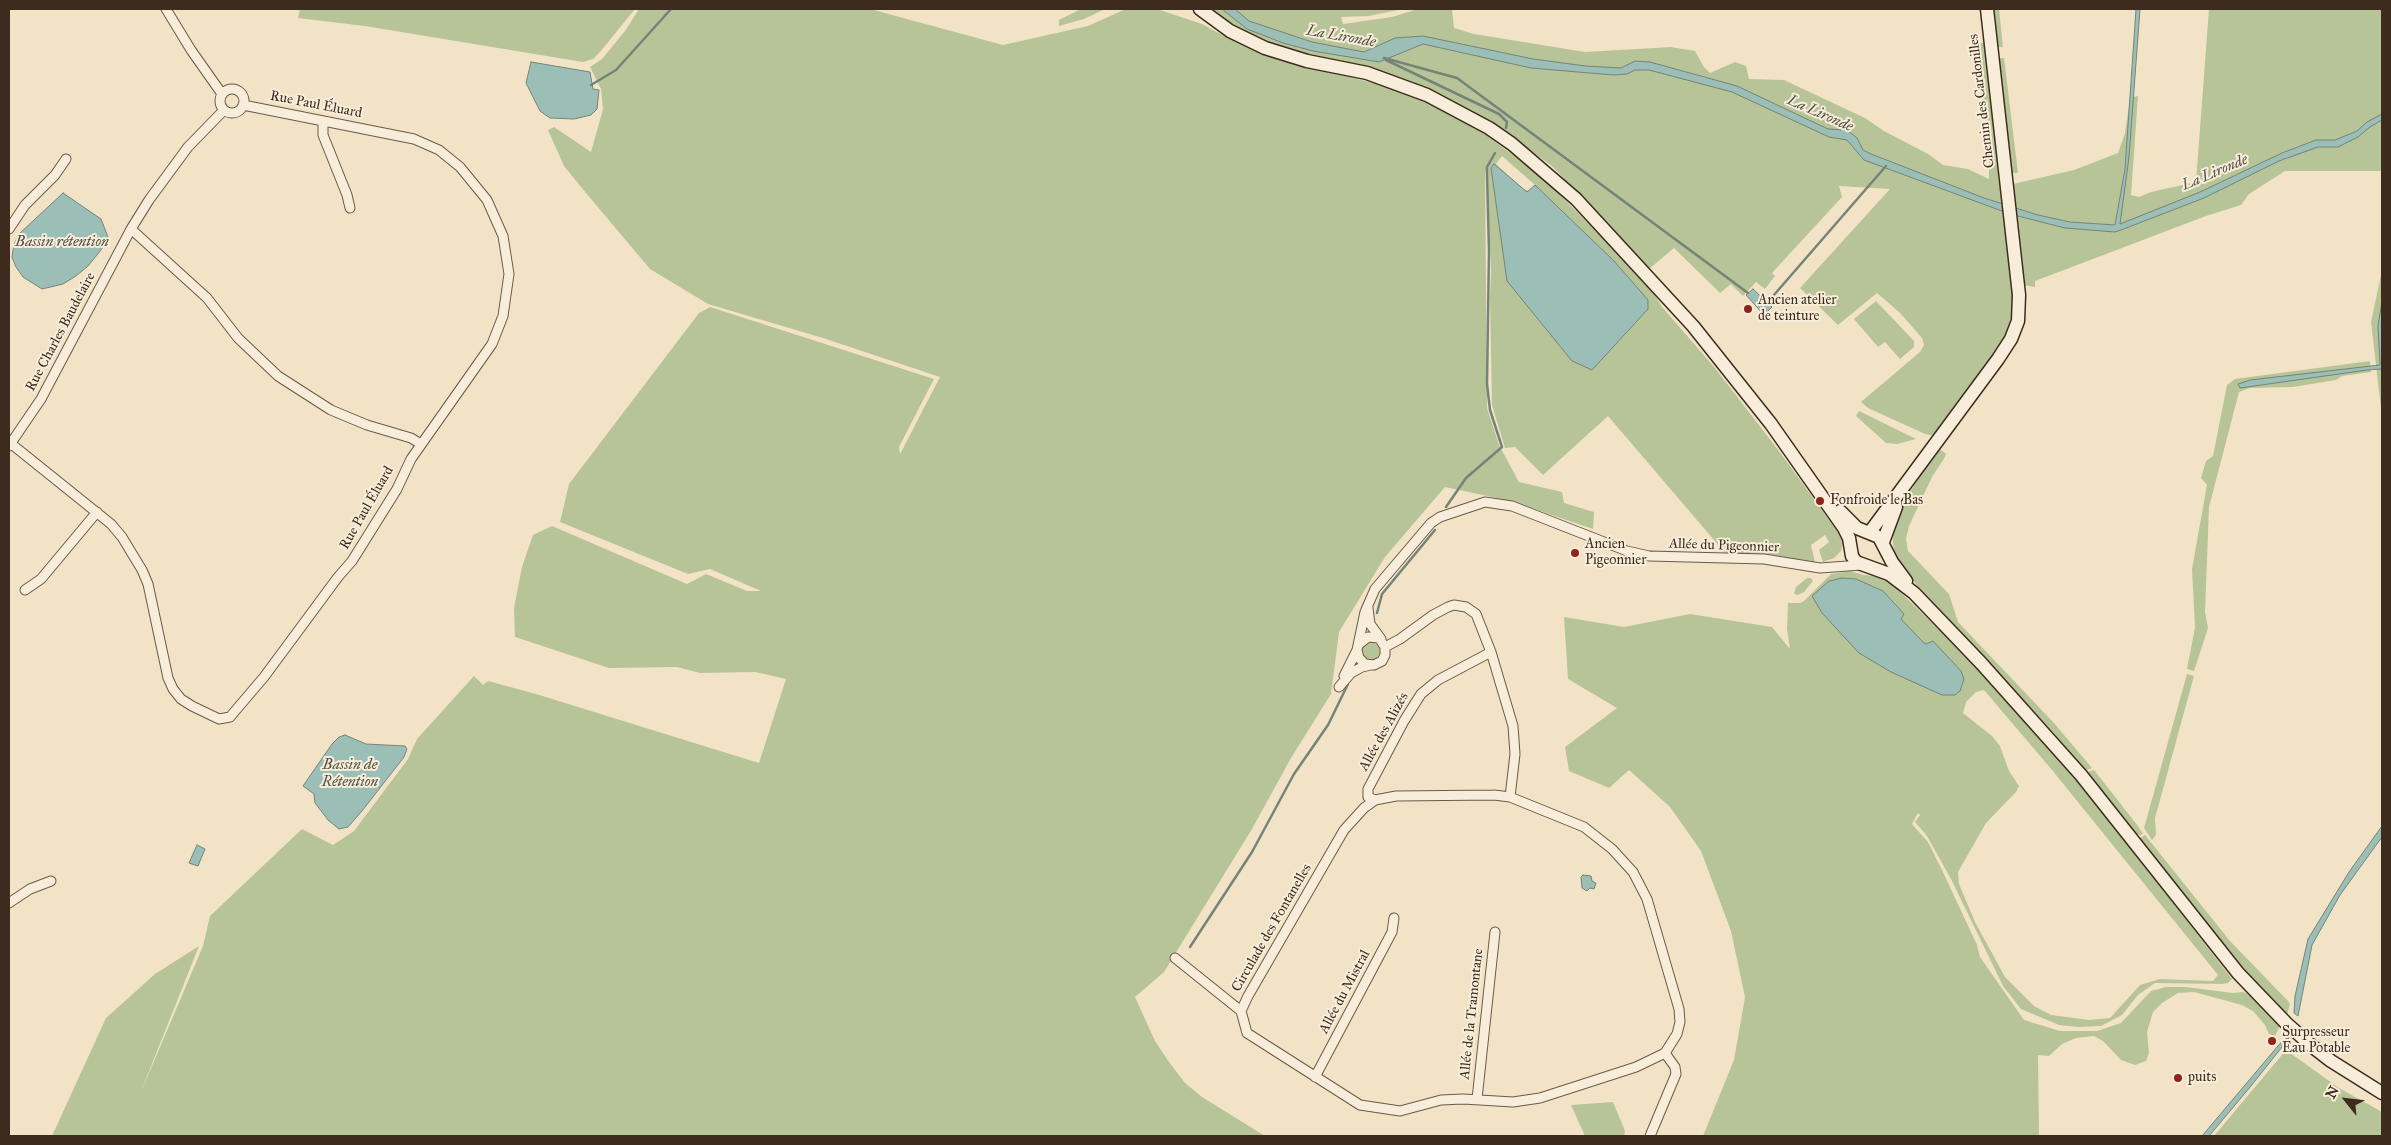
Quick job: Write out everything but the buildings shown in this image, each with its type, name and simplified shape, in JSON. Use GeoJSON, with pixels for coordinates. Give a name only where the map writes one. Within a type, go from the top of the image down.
{"type":"FeatureCollection","features":[{"type":"Feature","properties":{"kind":"street"},"geometry":{"type":"LineString","coordinates":[[166,9],[191,50],[222,94]]}},
{"type":"Feature","properties":{"kind":"street"},"geometry":{"type":"LineString","coordinates":[[1200,9],[1230,31],[1265,48],[1307,61],[1367,73],[1412,88],[1458,111],[1512,144],[1576,199],[1693,326],[1812,480],[1844,528],[1854,559],[1863,566],[1889,574],[1914,594],[2000,683],[2081,775],[2238,973],[2286,1023],[2331,1061],[2382,1094]]}},
{"type":"Feature","properties":{"kind":"street","name":"Chemin des Cardonilles"},"geometry":{"type":"LineString","coordinates":[[1916,472],[1998,359],[2011,339],[2016,327],[2020,295],[1987,9]]}},
{"type":"Feature","properties":{"kind":"street"},"geometry":{"type":"LineString","coordinates":[[230,89],[237,90],[243,98],[243,105],[235,113],[224,110],[220,102],[222,94],[230,89]]}},
{"type":"Feature","properties":{"kind":"street","name":"Rue Paul Éluard"},"geometry":{"type":"LineString","coordinates":[[9,444],[97,512],[122,537],[142,570],[154,608],[168,678],[181,700],[219,719],[227,719],[234,714],[264,677],[338,577],[352,562],[397,489],[402,474],[421,444],[492,344],[498,330],[507,296],[509,274],[503,236],[496,218],[480,190],[460,167],[439,150],[414,139],[243,105]]}},
{"type":"Feature","properties":{"kind":"street","name":"Rue Charles Baudelaire"},"geometry":{"type":"LineString","coordinates":[[9,444],[41,399],[131,229],[188,147],[224,110]]}},
{"type":"Feature","properties":{"kind":"street"},"geometry":{"type":"LineString","coordinates":[[323,121],[322,135],[347,195],[350,208]]}},
{"type":"Feature","properties":{"kind":"street"},"geometry":{"type":"LineString","coordinates":[[9,229],[25,205],[55,175],[66,159]]}},
{"type":"Feature","properties":{"kind":"street"},"geometry":{"type":"LineString","coordinates":[[131,229],[207,298],[238,338],[278,376],[331,410],[367,425],[411,438],[421,444]]}},
{"type":"Feature","properties":{"kind":"street"},"geometry":{"type":"LineString","coordinates":[[1833,567],[1851,548],[1856,537],[1868,532],[1916,472]]}},
{"type":"Feature","properties":{"kind":"street"},"geometry":{"type":"LineString","coordinates":[[1863,566],[1872,566],[1880,560],[1894,510],[1916,472]]}},
{"type":"Feature","properties":{"kind":"street"},"geometry":{"type":"LineString","coordinates":[[1812,480],[1850,522],[1876,535],[1914,594]]}},
{"type":"Feature","properties":{"kind":"street","name":"Allée du Pigeonnier"},"geometry":{"type":"LineString","coordinates":[[1374,665],[1355,670],[1340,687],[1357,647],[1368,604],[1381,581],[1431,523],[1440,517],[1485,502],[1512,506],[1627,551],[1649,556],[1764,559],[1820,568],[1863,566]]}},
{"type":"Feature","properties":{"kind":"street"},"geometry":{"type":"LineString","coordinates":[[25,590],[41,579],[97,512]]}},
{"type":"Feature","properties":{"kind":"street"},"geometry":{"type":"LineString","coordinates":[[1368,604],[1370,624],[1383,643],[1384,658],[1374,665],[1362,662],[1357,647],[1368,637],[1383,643],[1400,640],[1443,609],[1460,605],[1476,614],[1492,652],[1513,726],[1515,754],[1510,797]]}},
{"type":"Feature","properties":{"kind":"street","name":"Allée des Alizés"},"geometry":{"type":"LineString","coordinates":[[1375,800],[1368,796],[1368,790],[1408,714],[1421,694],[1438,680],[1492,652]]}},
{"type":"Feature","properties":{"kind":"street"},"geometry":{"type":"LineString","coordinates":[[1375,800],[1403,796],[1494,795],[1510,797],[1574,821],[1591,831],[1624,861],[1639,882],[1647,899],[1679,1008],[1678,1034],[1665,1053],[1675,1067],[1676,1074],[1650,1136]]}},
{"type":"Feature","properties":{"kind":"street","name":"Circulade des Fontanelles"},"geometry":{"type":"LineString","coordinates":[[1375,800],[1364,808],[1344,830],[1241,1011],[1245,1028],[1252,1037],[1360,1105],[1400,1111],[1441,1100],[1513,1102],[1540,1098],[1636,1067],[1665,1053]]}},
{"type":"Feature","properties":{"kind":"street"},"geometry":{"type":"LineString","coordinates":[[9,903],[30,889],[51,881]]}},
{"type":"Feature","properties":{"kind":"street","name":"Allée du Mistral"},"geometry":{"type":"LineString","coordinates":[[1315,1077],[1392,932],[1394,918]]}},
{"type":"Feature","properties":{"kind":"street","name":"Allée de la Tramontane"},"geometry":{"type":"LineString","coordinates":[[1477,1100],[1495,932]]}},
{"type":"Feature","properties":{"kind":"street"},"geometry":{"type":"LineString","coordinates":[[1176,958],[1241,1011]]}},
{"type":"Feature","properties":{"kind":"green space"},"geometry":{"type":"Polygon","coordinates":[[[300,9],[635,9],[600,52],[593,59],[583,62],[365,26],[298,18],[300,9]]]}},
{"type":"Feature","properties":{"kind":"green space"},"geometry":{"type":"Polygon","coordinates":[[[639,9],[870,9],[1003,45],[1088,26],[1126,9],[1157,9],[1202,24],[1226,37],[1276,58],[1404,91],[1432,103],[1479,130],[1517,158],[1552,187],[1610,245],[1654,294],[1662,307],[1715,368],[1779,451],[1842,538],[1841,551],[1834,558],[1823,562],[1819,550],[1829,542],[1825,535],[1811,545],[1815,563],[1769,554],[1726,554],[1608,416],[1543,475],[1515,447],[1505,448],[1492,405],[1491,270],[1487,170],[1485,172],[1487,408],[1499,445],[1519,482],[1562,492],[1564,503],[1594,512],[1593,529],[1511,501],[1445,487],[1385,557],[1339,632],[1331,694],[1291,758],[1252,829],[1164,972],[1135,997],[1155,1041],[1185,1083],[1202,1097],[1265,1136],[52,1136],[106,1018],[155,974],[199,946],[140,1094],[203,946],[210,916],[302,829],[333,845],[354,831],[408,759],[417,739],[474,676],[483,685],[488,681],[536,694],[759,763],[786,679],[755,672],[700,673],[677,667],[609,668],[515,637],[514,608],[522,567],[533,535],[552,526],[687,584],[706,574],[747,591],[761,591],[710,569],[688,574],[560,522],[569,484],[699,313],[710,307],[934,379],[899,447],[900,454],[940,377],[823,338],[708,304],[650,269],[564,166],[548,130],[554,127],[591,152],[603,109],[601,89],[590,67],[602,59],[625,31],[639,9]],[[1502,156],[1496,164],[1523,189],[1530,191],[1535,185],[1502,156]]]}},
{"type":"Feature","properties":{"kind":"green space"},"geometry":{"type":"Polygon","coordinates":[[[1081,9],[1105,9],[1084,19],[1059,26],[1059,20],[1081,9]]]}},
{"type":"Feature","properties":{"kind":"green space"},"geometry":{"type":"Polygon","coordinates":[[[1208,9],[1403,9],[1369,16],[1341,17],[1343,24],[1392,17],[1418,9],[1452,9],[1454,28],[1474,34],[1585,52],[1671,47],[1695,51],[1704,67],[1710,73],[1735,62],[1746,66],[1749,79],[1784,80],[1865,118],[1884,131],[1928,154],[1943,165],[1968,169],[1989,179],[1989,155],[1976,45],[1985,42],[1999,183],[2003,199],[2013,290],[2015,324],[1938,437],[1925,434],[1868,408],[1861,402],[1920,352],[1924,345],[1922,338],[1900,313],[1877,293],[1838,325],[1800,288],[1890,189],[1839,186],[1842,197],[1772,273],[1775,276],[1765,289],[1756,282],[1743,296],[1731,284],[1720,293],[1674,248],[1649,269],[1553,167],[1518,141],[1435,93],[1364,65],[1299,53],[1268,43],[1229,24],[1208,9]]]}},
{"type":"Feature","properties":{"kind":"green space"},"geometry":{"type":"Polygon","coordinates":[[[1992,9],[1999,9],[2003,47],[1996,47],[1992,9]]]}},
{"type":"Feature","properties":{"kind":"green space"},"geometry":{"type":"Polygon","coordinates":[[[2209,9],[2382,9],[2382,171],[2285,171],[2249,194],[2241,205],[2206,216],[2035,281],[2035,287],[2023,285],[2023,263],[2013,184],[2074,170],[2118,153],[2125,133],[2130,98],[2138,96],[2131,195],[2139,197],[2151,192],[2196,182],[2209,9]]]}},
{"type":"Feature","properties":{"kind":"green space"},"geometry":{"type":"Polygon","coordinates":[[[1998,58],[2004,58],[2018,173],[2010,173],[1998,58]]]}},
{"type":"Feature","properties":{"kind":"green space"},"geometry":{"type":"Polygon","coordinates":[[[2382,270],[2382,417],[2371,322],[2382,270]]]}},
{"type":"Feature","properties":{"kind":"green space"},"geometry":{"type":"Polygon","coordinates":[[[1876,301],[1914,341],[1914,347],[1900,359],[1885,342],[1878,347],[1854,319],[1876,301]]]}},
{"type":"Feature","properties":{"kind":"green space"},"geometry":{"type":"Polygon","coordinates":[[[2370,361],[2371,372],[2342,376],[2336,380],[2293,387],[2250,388],[2239,392],[2209,507],[2205,612],[2208,628],[2194,671],[2187,669],[2195,627],[2192,569],[2207,485],[2201,478],[2206,461],[2213,456],[2227,385],[2235,379],[2370,361]]]}},
{"type":"Feature","properties":{"kind":"green space"},"geometry":{"type":"Polygon","coordinates":[[[1859,411],[1916,439],[1897,444],[1886,443],[1856,416],[1859,411]]]}},
{"type":"Feature","properties":{"kind":"green space"},"geometry":{"type":"Polygon","coordinates":[[[1941,450],[1946,454],[1945,457],[1932,477],[1909,526],[1906,539],[1908,551],[1949,594],[1958,622],[2053,722],[2092,768],[2085,771],[2053,732],[1915,583],[1894,554],[1892,530],[1896,514],[1936,451],[1941,450]]]}},
{"type":"Feature","properties":{"kind":"green space"},"geometry":{"type":"Polygon","coordinates":[[[1850,571],[1864,575],[1880,576],[1888,580],[1977,667],[2072,773],[2232,979],[2228,983],[2222,984],[2155,983],[2138,995],[2122,1015],[2101,1026],[2078,1027],[2059,1025],[2021,1009],[2003,986],[1952,881],[1927,836],[1915,822],[1920,815],[1918,813],[1912,824],[1928,842],[1977,945],[1980,957],[2024,1020],[2060,1031],[2097,1031],[2121,1023],[2151,991],[2166,987],[2186,987],[2248,994],[2280,1026],[2275,1036],[2269,1034],[2265,1025],[2253,1011],[2242,1005],[2194,992],[2178,993],[2162,1003],[2153,1012],[2147,1032],[2149,1053],[2146,1061],[2135,1065],[2121,1060],[2103,1041],[2094,1036],[2076,1038],[2062,1044],[2049,1056],[2038,1055],[2039,1136],[1703,1136],[1734,1060],[1745,997],[1731,931],[1701,851],[1670,807],[1629,770],[1609,788],[1569,771],[1565,747],[1617,708],[1568,679],[1564,617],[1624,627],[1690,614],[1772,627],[1790,649],[1787,629],[1788,603],[1804,601],[1831,574],[1850,571]],[[1984,690],[1976,692],[1966,702],[1963,713],[1992,736],[2000,746],[2009,771],[2019,786],[2016,792],[1986,823],[1958,872],[1959,884],[1975,922],[2005,977],[2034,1006],[2051,1015],[2089,1020],[2110,1018],[2140,985],[2160,979],[2213,981],[2218,975],[2052,770],[1984,690]]]}},
{"type":"Feature","properties":{"kind":"green space"},"geometry":{"type":"Polygon","coordinates":[[[1807,578],[1811,578],[1813,581],[1804,592],[1798,595],[1794,594],[1796,587],[1807,578]]]}},
{"type":"Feature","properties":{"kind":"green space"},"geometry":{"type":"Polygon","coordinates":[[[1367,642],[1375,642],[1380,647],[1378,658],[1367,660],[1362,655],[1362,647],[1367,642]]]}},
{"type":"Feature","properties":{"kind":"green space"},"geometry":{"type":"Polygon","coordinates":[[[2187,674],[2194,676],[2155,818],[2156,835],[2152,840],[2144,828],[2187,674]]]}},
{"type":"Feature","properties":{"kind":"green space"},"geometry":{"type":"Polygon","coordinates":[[[2094,770],[2143,834],[2135,834],[2088,772],[2094,770]]]}},
{"type":"Feature","properties":{"kind":"green space"},"geometry":{"type":"Polygon","coordinates":[[[2145,835],[2230,941],[2288,1001],[2290,1004],[2287,1015],[2247,974],[2139,839],[2145,835]]]}},
{"type":"Feature","properties":{"kind":"green space"},"geometry":{"type":"Polygon","coordinates":[[[2286,1050],[2339,1088],[2382,1112],[2382,1136],[2214,1136],[2286,1050]]]}},
{"type":"Feature","properties":{"kind":"green space"},"geometry":{"type":"Polygon","coordinates":[[[1613,1102],[1625,1131],[1624,1136],[1585,1136],[1571,1105],[1613,1102]]]}},
{"type":"Feature","properties":{"kind":"water"},"geometry":{"type":"Polygon","coordinates":[[[1222,9],[1235,9],[1249,21],[1312,42],[1364,52],[1395,38],[1423,36],[1533,59],[1586,66],[1621,68],[1635,61],[1650,62],[1737,86],[1828,129],[1847,130],[1857,138],[1863,150],[1871,154],[1984,198],[2038,215],[2070,222],[2115,225],[2125,169],[2136,9],[2140,9],[2129,157],[2120,224],[2200,192],[2282,153],[2316,140],[2335,140],[2357,131],[2367,122],[2382,114],[2382,120],[2358,137],[2338,147],[2318,147],[2279,161],[2204,198],[2121,230],[2115,232],[2065,228],[2010,214],[1864,160],[1847,140],[1829,137],[1732,92],[1649,70],[1635,70],[1627,74],[1613,75],[1531,68],[1423,44],[1379,62],[1313,51],[1283,43],[1247,29],[1222,9]]]}},
{"type":"Feature","properties":{"kind":"water"},"geometry":{"type":"Polygon","coordinates":[[[531,62],[590,72],[593,89],[599,90],[597,109],[591,115],[574,119],[550,118],[540,111],[526,83],[531,62]]]}},
{"type":"Feature","properties":{"kind":"water"},"geometry":{"type":"Polygon","coordinates":[[[1494,164],[1527,192],[1535,185],[1614,261],[1648,300],[1648,309],[1592,370],[1572,361],[1507,281],[1491,168],[1494,164]]]}},
{"type":"Feature","properties":{"kind":"water","name":"Bassin rétention"},"geometry":{"type":"Polygon","coordinates":[[[63,193],[101,219],[108,237],[101,250],[88,266],[76,276],[63,284],[42,289],[23,277],[16,267],[12,257],[14,244],[19,234],[63,193]]]}},
{"type":"Feature","properties":{"kind":"water"},"geometry":{"type":"Polygon","coordinates":[[[1753,289],[1772,307],[1764,315],[1746,295],[1753,289]]]}},
{"type":"Feature","properties":{"kind":"water"},"geometry":{"type":"Polygon","coordinates":[[[2382,301],[2382,374],[2381,369],[2367,370],[2240,388],[2238,384],[2250,380],[2380,365],[2378,326],[2382,301]]]}},
{"type":"Feature","properties":{"kind":"water"},"geometry":{"type":"Polygon","coordinates":[[[1842,578],[1856,579],[1883,591],[1904,614],[1901,619],[1923,642],[1926,644],[1933,641],[1961,671],[1964,679],[1960,691],[1955,695],[1942,695],[1891,672],[1859,653],[1822,613],[1812,596],[1829,581],[1842,578]]]}},
{"type":"Feature","properties":{"kind":"water","name":"Bassin de Rétention"},"geometry":{"type":"Polygon","coordinates":[[[345,735],[366,744],[405,746],[407,749],[404,757],[362,811],[348,827],[339,829],[328,820],[315,803],[314,794],[303,786],[332,744],[339,737],[345,735]]]}},
{"type":"Feature","properties":{"kind":"water"},"geometry":{"type":"Polygon","coordinates":[[[2382,826],[2382,837],[2340,895],[2312,945],[2298,1016],[2294,1013],[2295,996],[2308,939],[2349,872],[2382,826]]]}},
{"type":"Feature","properties":{"kind":"water"},"geometry":{"type":"Polygon","coordinates":[[[197,845],[205,849],[198,866],[189,863],[197,845]]]}},
{"type":"Feature","properties":{"kind":"water"},"geometry":{"type":"Polygon","coordinates":[[[1583,875],[1591,876],[1592,881],[1596,883],[1594,889],[1590,888],[1587,891],[1582,888],[1581,877],[1583,875]]]}},
{"type":"Feature","properties":{"kind":"water"},"geometry":{"type":"Polygon","coordinates":[[[2283,1040],[2286,1042],[2209,1136],[2202,1136],[2283,1040]]]}},
{"type":"Feature","properties":{"kind":"waterway"},"geometry":{"type":"LineString","coordinates":[[591,85],[616,70],[671,9]]}},
{"type":"Feature","properties":{"kind":"waterway"},"geometry":{"type":"LineString","coordinates":[[1384,58],[1457,78],[1748,293]]}},
{"type":"Feature","properties":{"kind":"waterway"},"geometry":{"type":"LineString","coordinates":[[1386,60],[1499,114],[1507,122],[1506,128]]}},
{"type":"Feature","properties":{"kind":"waterway"},"geometry":{"type":"LineString","coordinates":[[1446,507],[1466,478],[1502,447],[1490,410],[1487,384],[1489,251],[1487,167],[1495,153]]}},
{"type":"Feature","properties":{"kind":"waterway"},"geometry":{"type":"LineString","coordinates":[[1767,303],[1886,166]]}},
{"type":"Feature","properties":{"kind":"waterway"},"geometry":{"type":"LineString","coordinates":[[1377,613],[1382,594],[1435,530]]}},
{"type":"Feature","properties":{"kind":"waterway"},"geometry":{"type":"LineString","coordinates":[[1190,947],[1252,852],[1294,774],[1328,725],[1348,684]]}},
{"type":"Feature","properties":{"kind":"waterway"},"geometry":{"type":"LineString","coordinates":[[2283,1043],[2288,1038]]}},
{"type":"Feature","properties":{"kind":"place","name":"Ancien atelier de teinture"},"geometry":{"type":"Point","coordinates":[1748,309]}},
{"type":"Feature","properties":{"kind":"place","name":"Fonfroide le Bas"},"geometry":{"type":"Point","coordinates":[1820,501]}},
{"type":"Feature","properties":{"kind":"place","name":"Ancien Pigeonnier"},"geometry":{"type":"Point","coordinates":[1575,553]}},
{"type":"Feature","properties":{"kind":"place","name":"Surpresseur Eau Potable"},"geometry":{"type":"Point","coordinates":[2272,1041]}},
{"type":"Feature","properties":{"kind":"place","name":"puits"},"geometry":{"type":"Point","coordinates":[2178,1078]}},
{"type":"Feature","properties":{"kind":"water label","name":"La Lironde"},"geometry":{"type":"Point","coordinates":[1341,37]}},
{"type":"Feature","properties":{"kind":"water label","name":"La Lironde"},"geometry":{"type":"Point","coordinates":[1820,114]}},
{"type":"Feature","properties":{"kind":"water label","name":"La Lironde"},"geometry":{"type":"Point","coordinates":[2215,173]}}]}
